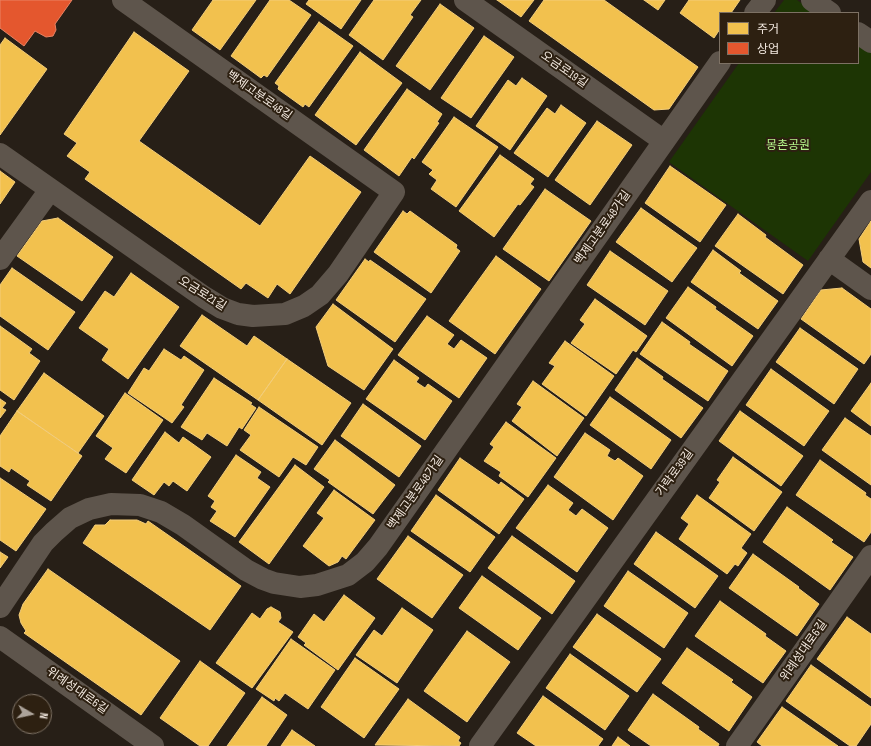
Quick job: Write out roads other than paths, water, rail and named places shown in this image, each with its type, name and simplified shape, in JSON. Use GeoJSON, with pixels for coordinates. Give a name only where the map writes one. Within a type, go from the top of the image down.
{"type":"FeatureCollection","features":[{"type":"Feature","properties":{"kind":"street","name":"백제고분로48길"},"geometry":{"type":"LineString","coordinates":[[123,0],[394,192]]}},
{"type":"Feature","properties":{"kind":"street","name":"오금로19길"},"geometry":{"type":"LineString","coordinates":[[465,0],[664,140]]}},
{"type":"Feature","properties":{"kind":"street"},"geometry":{"type":"LineString","coordinates":[[756,12],[765,0]]}},
{"type":"Feature","properties":{"kind":"street"},"geometry":{"type":"LineString","coordinates":[[812,0],[829,12]]}},
{"type":"Feature","properties":{"kind":"street"},"geometry":{"type":"LineString","coordinates":[[859,34],[871,42]]}},
{"type":"Feature","properties":{"kind":"street","name":"백제고분로48가길"},"geometry":{"type":"LineString","coordinates":[[0,607],[43,543],[54,532],[70,518],[89,508],[110,504],[140,505],[161,512],[183,525],[246,570],[262,579],[274,583],[300,587],[317,585],[348,575],[365,562],[378,547],[719,63]]}},
{"type":"Feature","properties":{"kind":"street","name":"오금로21길"},"geometry":{"type":"LineString","coordinates":[[0,154],[204,298],[222,308],[238,314],[254,316],[285,314],[304,306],[320,295],[338,274],[394,192]]}},
{"type":"Feature","properties":{"kind":"street"},"geometry":{"type":"LineString","coordinates":[[0,259],[50,190]]}},
{"type":"Feature","properties":{"kind":"street","name":"가락로39길"},"geometry":{"type":"LineString","coordinates":[[480,746],[871,201]]}},
{"type":"Feature","properties":{"kind":"street"},"geometry":{"type":"LineString","coordinates":[[829,259],[871,289]]}},
{"type":"Feature","properties":{"kind":"street","name":"위례성대로6길"},"geometry":{"type":"LineString","coordinates":[[737,746],[871,556]]}},
{"type":"Feature","properties":{"kind":"street","name":"위례성대로6길"},"geometry":{"type":"LineString","coordinates":[[0,637],[154,746]]}},
{"type":"Feature","properties":{"kind":"park label","name":"몽촌공원"},"geometry":{"type":"Point","coordinates":[788,146]}}]}
